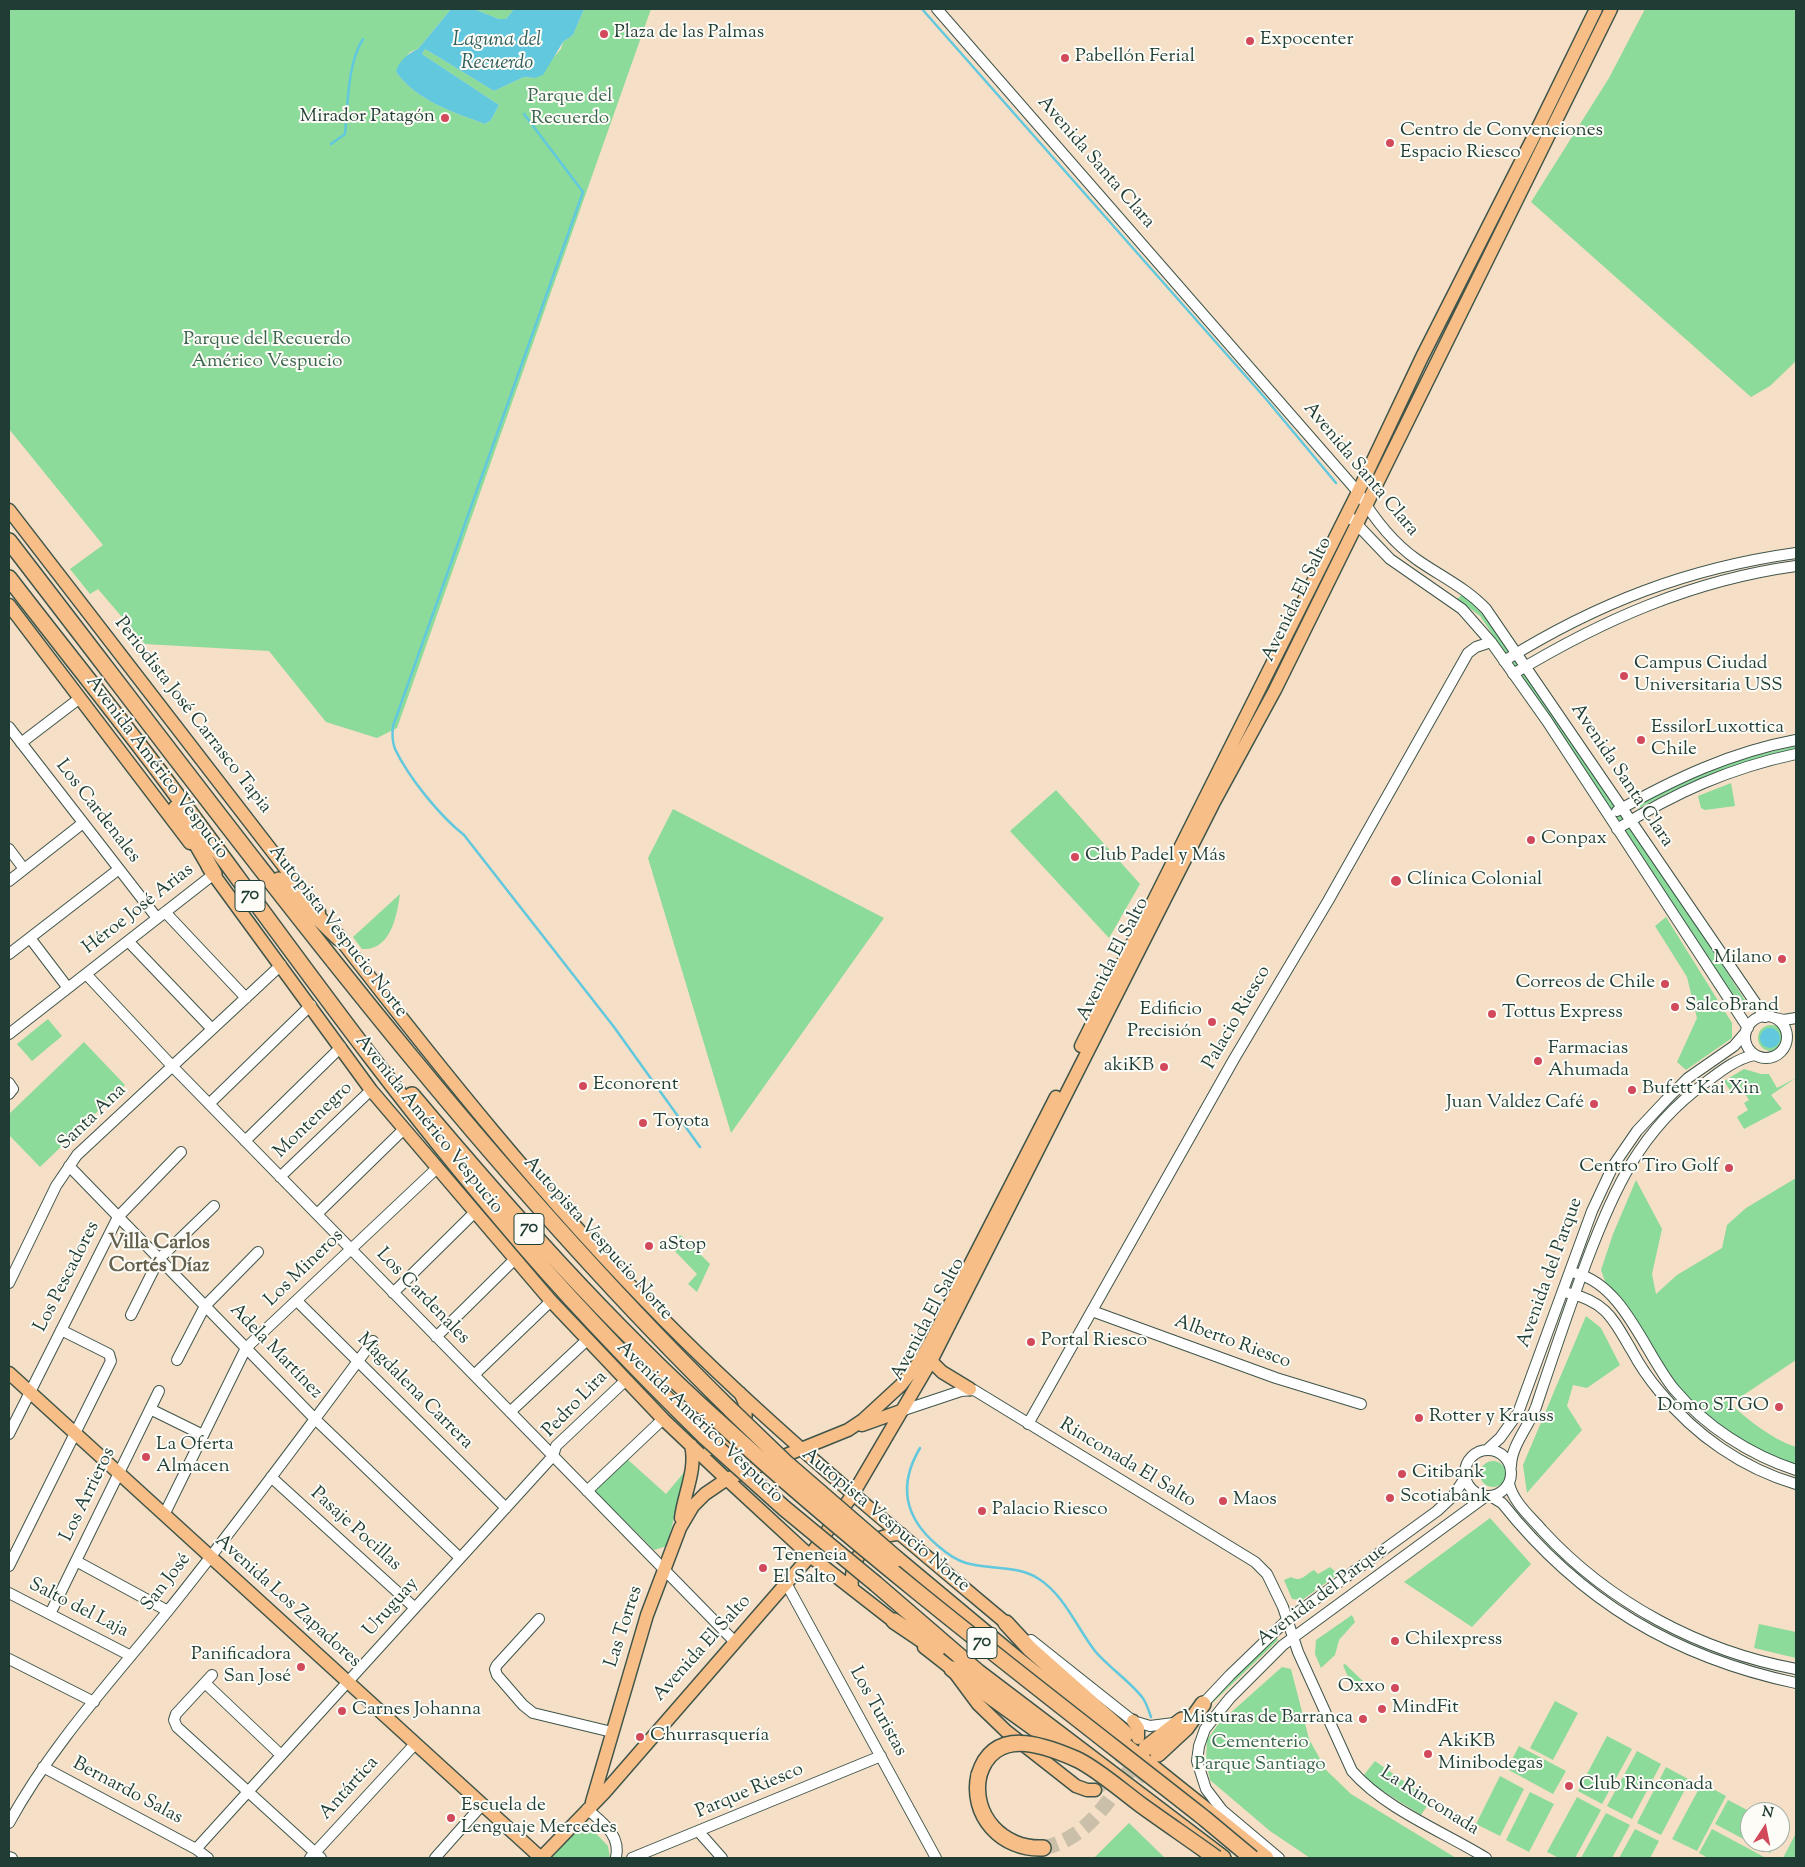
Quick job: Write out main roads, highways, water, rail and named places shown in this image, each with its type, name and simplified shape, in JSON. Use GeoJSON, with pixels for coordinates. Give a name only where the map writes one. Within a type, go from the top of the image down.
{"type":"FeatureCollection","features":[{"type":"Feature","properties":{"kind":"highway","name":"Autopista Vespucio Norte"},"geometry":{"type":"LineString","coordinates":[[9,541],[409,1057],[599,1274],[731,1410],[785,1462],[1018,1660],[1266,1858]]}},
{"type":"Feature","properties":{"kind":"highway","name":"70"},"geometry":{"type":"LineString","coordinates":[[9,578],[152,763],[350,1028],[380,1058],[597,1304],[670,1378],[776,1474],[876,1558],[1252,1858]]}},
{"type":"Feature","properties":{"kind":"highway"},"geometry":{"type":"LineString","coordinates":[[152,763],[214,874]]}},
{"type":"Feature","properties":{"kind":"highway"},"geometry":{"type":"LineString","coordinates":[[247,849],[339,938]]}},
{"type":"Feature","properties":{"kind":"highway"},"geometry":{"type":"LineString","coordinates":[[350,1028],[430,1134],[509,1229],[624,1356],[705,1436],[784,1508],[978,1672],[1223,1858]]}},
{"type":"Feature","properties":{"kind":"highway"},"geometry":{"type":"LineString","coordinates":[[894,1621],[1038,1717]]}},
{"type":"Feature","properties":{"kind":"highway"},"geometry":{"type":"LineString","coordinates":[[1006,1623],[1030,1648],[1118,1726],[1170,1780]]}},
{"type":"Feature","properties":{"kind":"highway"},"geometry":{"type":"LineString","coordinates":[[952,1669],[1216,1858]]}},
{"type":"Feature","properties":{"kind":"highway"},"geometry":{"type":"LineString","coordinates":[[1148,1747],[1186,1728],[1203,1704]]}},
{"type":"Feature","properties":{"kind":"highway"},"geometry":{"type":"LineString","coordinates":[[1148,1747],[1182,1720]]}},
{"type":"Feature","properties":{"kind":"highway"},"geometry":{"type":"LineString","coordinates":[[1043,1848],[1025,1847],[1013,1843],[990,1826],[978,1802],[979,1775],[990,1755],[1002,1746],[1014,1743],[1036,1745],[1077,1759]]}},
{"type":"Feature","properties":{"kind":"main road","name":"Avenida El Salto"},"geometry":{"type":"LineString","coordinates":[[727,1480],[804,1450],[848,1430],[877,1408],[901,1385],[919,1362],[1071,1066],[1358,492],[1418,366],[1596,9]]}},
{"type":"Feature","properties":{"kind":"main road","name":"Avenida El Salto"},"geometry":{"type":"LineString","coordinates":[[541,1858],[604,1793],[662,1723],[810,1556],[853,1494],[931,1361],[1213,804],[1274,690],[1611,9]]}},
{"type":"Feature","properties":{"kind":"main road","name":"Periodista José Carrasco Tapia"},"geometry":{"type":"LineString","coordinates":[[9,510],[452,1084],[577,1227],[660,1316],[739,1391],[853,1494]]}},
{"type":"Feature","properties":{"kind":"main road","name":"Avenida Américo Vespucio"},"geometry":{"type":"LineString","coordinates":[[9,605],[214,874],[341,1046],[371,1090],[514,1260],[551,1301],[664,1419],[810,1556],[952,1669],[978,1704],[1006,1731],[1076,1786],[1087,1790],[1095,1790]]}},
{"type":"Feature","properties":{"kind":"main road"},"geometry":{"type":"LineString","coordinates":[[931,1361],[942,1372],[970,1389]]}},
{"type":"Feature","properties":{"kind":"main road","name":"Avenida Los Zapadores"},"geometry":{"type":"LineString","coordinates":[[9,1373],[541,1858]]}},
{"type":"Feature","properties":{"kind":"main road"},"geometry":{"type":"LineString","coordinates":[[691,1445],[707,1450],[718,1448],[737,1437],[743,1428],[746,1412],[739,1391]]}},
{"type":"Feature","properties":{"kind":"main road"},"geometry":{"type":"LineString","coordinates":[[848,1430],[901,1411]]}},
{"type":"Feature","properties":{"kind":"main road"},"geometry":{"type":"LineString","coordinates":[[680,1528],[694,1458],[691,1445]]}},
{"type":"Feature","properties":{"kind":"main road"},"geometry":{"type":"LineString","coordinates":[[746,1496],[744,1483],[746,1476],[757,1468]]}},
{"type":"Feature","properties":{"kind":"main road","name":"Las Torres"},"geometry":{"type":"LineString","coordinates":[[589,1807],[635,1654],[680,1528],[699,1500],[727,1480]]}},
{"type":"Feature","properties":{"kind":"main road"},"geometry":{"type":"LineString","coordinates":[[853,1494],[1006,1623]]}},
{"type":"Feature","properties":{"kind":"main road"},"geometry":{"type":"LineString","coordinates":[[852,1589],[852,1568],[862,1549],[880,1537],[901,1534]]}},
{"type":"Feature","properties":{"kind":"main road"},"geometry":{"type":"LineString","coordinates":[[1133,1721],[1148,1747]]}},
{"type":"Feature","properties":{"kind":"water","name":"Laguna del Recuerdo"},"geometry":{"type":"Polygon","coordinates":[[[451,9],[474,9],[499,19],[506,19],[514,9],[584,9],[573,35],[563,42],[543,75],[535,78],[524,77],[494,91],[425,49],[422,54],[499,105],[491,120],[485,124],[448,110],[425,98],[414,91],[396,72],[401,61],[418,49],[451,9]]]}},
{"type":"Feature","properties":{"kind":"water"},"geometry":{"type":"Polygon","coordinates":[[[1770,1028],[1777,1031],[1780,1038],[1777,1045],[1770,1048],[1763,1045],[1760,1038],[1763,1031],[1770,1028]]]}},
{"type":"Feature","properties":{"kind":"waterway"},"geometry":{"type":"LineString","coordinates":[[922,9],[1266,399],[1336,483]]}},
{"type":"Feature","properties":{"kind":"waterway"},"geometry":{"type":"LineString","coordinates":[[331,144],[345,134],[351,72],[363,39]]}},
{"type":"Feature","properties":{"kind":"waterway"},"geometry":{"type":"LineString","coordinates":[[524,114],[583,192],[393,726],[392,735],[395,749],[416,784],[435,807],[464,835],[614,1027],[700,1147]]}},
{"type":"Feature","properties":{"kind":"waterway"},"geometry":{"type":"LineString","coordinates":[[920,1448],[913,1462],[907,1488],[911,1512],[926,1534],[947,1553],[962,1562],[1022,1572],[1039,1579],[1048,1586],[1063,1603],[1095,1651],[1140,1694],[1151,1717]]}},
{"type":"Feature","properties":{"kind":"tunnel"},"geometry":{"type":"LineString","coordinates":[[1095,1790],[1105,1783],[1131,1749]]}},
{"type":"Feature","properties":{"kind":"tunnel"},"geometry":{"type":"LineString","coordinates":[[1043,1848],[1060,1843],[1088,1824],[1111,1797],[1142,1753]]}},
{"type":"Feature","properties":{"kind":"tunnel"},"geometry":{"type":"LineString","coordinates":[[1132,1800],[1132,1785],[1152,1761]]}},
{"type":"Feature","properties":{"kind":"place","name":"Plaza de las Palmas"},"geometry":{"type":"Point","coordinates":[604,34]}},
{"type":"Feature","properties":{"kind":"place","name":"Expocenter"},"geometry":{"type":"Point","coordinates":[1250,41]}},
{"type":"Feature","properties":{"kind":"place","name":"Pabellón Ferial"},"geometry":{"type":"Point","coordinates":[1065,58]}},
{"type":"Feature","properties":{"kind":"place","name":"Mirador Patagón"},"geometry":{"type":"Point","coordinates":[445,118]}},
{"type":"Feature","properties":{"kind":"place","name":"Centro de Convenciones Espacio Riesco"},"geometry":{"type":"Point","coordinates":[1390,143]}},
{"type":"Feature","properties":{"kind":"place","name":"Campus Ciudad Universitaria USS"},"geometry":{"type":"Point","coordinates":[1624,676]}},
{"type":"Feature","properties":{"kind":"place","name":"EssilorLuxottica Chile"},"geometry":{"type":"Point","coordinates":[1641,740]}},
{"type":"Feature","properties":{"kind":"place","name":"Conpax"},"geometry":{"type":"Point","coordinates":[1531,840]}},
{"type":"Feature","properties":{"kind":"place","name":"Club Padel y Más"},"geometry":{"type":"Point","coordinates":[1075,857]}},
{"type":"Feature","properties":{"kind":"place","name":"Clínica Colonial"},"geometry":{"type":"Point","coordinates":[1396,881]}},
{"type":"Feature","properties":{"kind":"place","name":"Milano"},"geometry":{"type":"Point","coordinates":[1782,959]}},
{"type":"Feature","properties":{"kind":"place","name":"Correos de Chile"},"geometry":{"type":"Point","coordinates":[1665,984]}},
{"type":"Feature","properties":{"kind":"place","name":"SalcoBrand"},"geometry":{"type":"Point","coordinates":[1675,1007]}},
{"type":"Feature","properties":{"kind":"place","name":"Tottus Express"},"geometry":{"type":"Point","coordinates":[1492,1014]}},
{"type":"Feature","properties":{"kind":"place","name":"Edificio Precisión"},"geometry":{"type":"Point","coordinates":[1212,1022]}},
{"type":"Feature","properties":{"kind":"place","name":"Farmacias Ahumada"},"geometry":{"type":"Point","coordinates":[1538,1061]}},
{"type":"Feature","properties":{"kind":"place","name":"akiKB"},"geometry":{"type":"Point","coordinates":[1164,1067]}},
{"type":"Feature","properties":{"kind":"place","name":"Econorent"},"geometry":{"type":"Point","coordinates":[583,1086]}},
{"type":"Feature","properties":{"kind":"place","name":"Bufett Kai Xin"},"geometry":{"type":"Point","coordinates":[1632,1090]}},
{"type":"Feature","properties":{"kind":"place","name":"Juan Valdez Café"},"geometry":{"type":"Point","coordinates":[1594,1104]}},
{"type":"Feature","properties":{"kind":"place","name":"Toyota"},"geometry":{"type":"Point","coordinates":[643,1123]}},
{"type":"Feature","properties":{"kind":"place","name":"Centro Tiro Golf"},"geometry":{"type":"Point","coordinates":[1729,1168]}},
{"type":"Feature","properties":{"kind":"place","name":"aStop"},"geometry":{"type":"Point","coordinates":[649,1246]}},
{"type":"Feature","properties":{"kind":"place","name":"Portal Riesco"},"geometry":{"type":"Point","coordinates":[1031,1342]}},
{"type":"Feature","properties":{"kind":"place","name":"Domo STGO"},"geometry":{"type":"Point","coordinates":[1779,1407]}},
{"type":"Feature","properties":{"kind":"place","name":"Rotter y Krauss"},"geometry":{"type":"Point","coordinates":[1419,1418]}},
{"type":"Feature","properties":{"kind":"place","name":"La Oferta Almacen"},"geometry":{"type":"Point","coordinates":[146,1457]}},
{"type":"Feature","properties":{"kind":"place","name":"Citibank"},"geometry":{"type":"Point","coordinates":[1402,1474]}},
{"type":"Feature","properties":{"kind":"place","name":"Scotiabank"},"geometry":{"type":"Point","coordinates":[1390,1498]}},
{"type":"Feature","properties":{"kind":"place","name":"Maos"},"geometry":{"type":"Point","coordinates":[1223,1501]}},
{"type":"Feature","properties":{"kind":"place","name":"Palacio Riesco"},"geometry":{"type":"Point","coordinates":[982,1511]}},
{"type":"Feature","properties":{"kind":"place","name":"Tenencia El Salto"},"geometry":{"type":"Point","coordinates":[763,1568]}},
{"type":"Feature","properties":{"kind":"place","name":"Chilexpress"},"geometry":{"type":"Point","coordinates":[1395,1641]}},
{"type":"Feature","properties":{"kind":"place","name":"Panificadora San José"},"geometry":{"type":"Point","coordinates":[301,1667]}},
{"type":"Feature","properties":{"kind":"place","name":"Oxxo"},"geometry":{"type":"Point","coordinates":[1395,1688]}},
{"type":"Feature","properties":{"kind":"place","name":"MindFit"},"geometry":{"type":"Point","coordinates":[1382,1709]}},
{"type":"Feature","properties":{"kind":"place","name":"Carnes Johanna"},"geometry":{"type":"Point","coordinates":[342,1711]}},
{"type":"Feature","properties":{"kind":"place","name":"Misturas de Barranca"},"geometry":{"type":"Point","coordinates":[1363,1719]}},
{"type":"Feature","properties":{"kind":"place","name":"Churrasquería"},"geometry":{"type":"Point","coordinates":[640,1737]}},
{"type":"Feature","properties":{"kind":"place","name":"AkiKB Minibodegas"},"geometry":{"type":"Point","coordinates":[1428,1754]}},
{"type":"Feature","properties":{"kind":"place","name":"Club Rinconada"},"geometry":{"type":"Point","coordinates":[1569,1786]}},
{"type":"Feature","properties":{"kind":"place","name":"Escuela de Lenguaje Mercedes"},"geometry":{"type":"Point","coordinates":[451,1818]}},
{"type":"Feature","properties":{"kind":"district","name":"Villa Carlos Cortés Díaz"},"geometry":{"type":"Point","coordinates":[159,1256]}},
{"type":"Feature","properties":{"kind":"park label","name":"Parque del Recuerdo"},"geometry":{"type":"Point","coordinates":[570,109]}},
{"type":"Feature","properties":{"kind":"park label","name":"Parque del Recuerdo Américo Vespucio"},"geometry":{"type":"Point","coordinates":[267,352]}},
{"type":"Feature","properties":{"kind":"park label","name":"Cementerio Parque Santiago"},"geometry":{"type":"Point","coordinates":[1260,1755]}}]}
